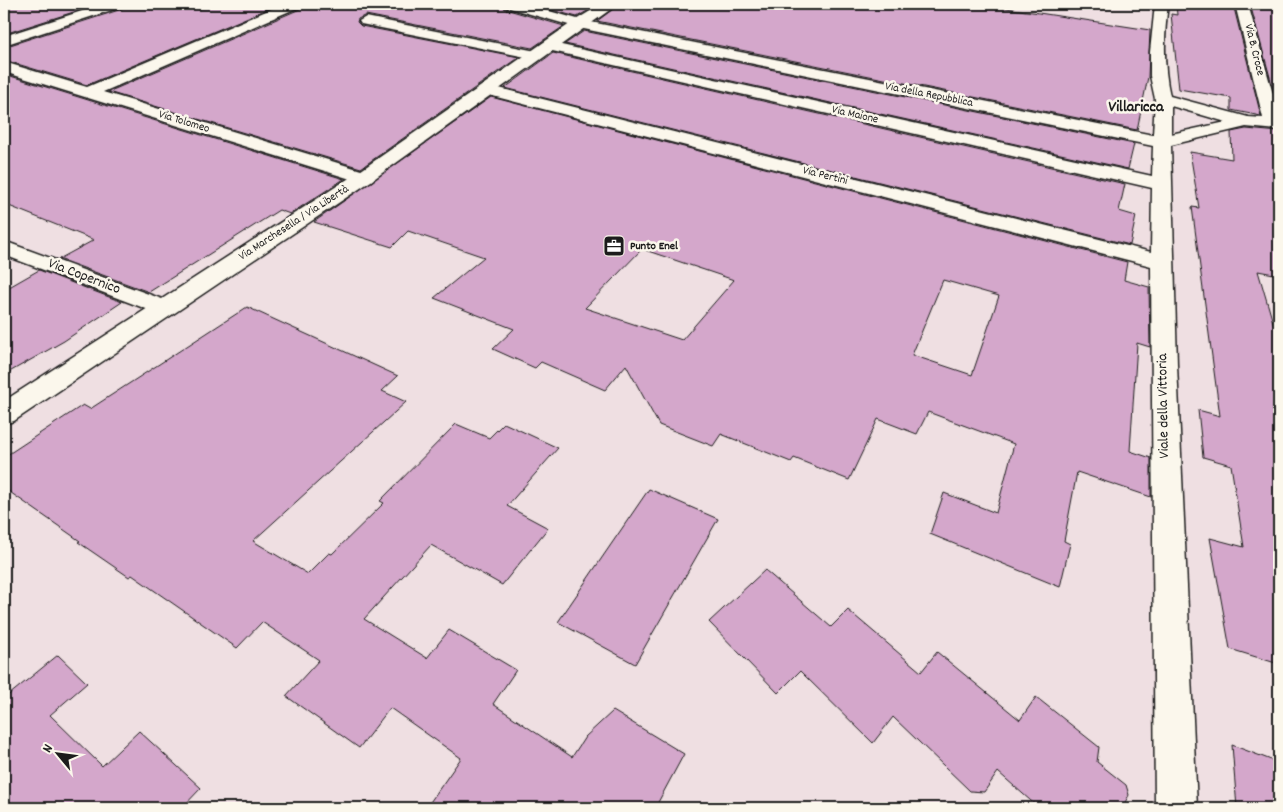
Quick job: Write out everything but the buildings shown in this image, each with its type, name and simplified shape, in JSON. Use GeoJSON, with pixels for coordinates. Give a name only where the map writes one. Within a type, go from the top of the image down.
{"type":"FeatureCollection","features":[{"type":"Feature","properties":{"kind":"street"},"geometry":{"type":"LineString","coordinates":[[68,4],[94,11]]}},
{"type":"Feature","properties":{"kind":"street"},"geometry":{"type":"LineString","coordinates":[[4,41],[116,4]]}},
{"type":"Feature","properties":{"kind":"street"},"geometry":{"type":"LineString","coordinates":[[87,93],[294,4]]}},
{"type":"Feature","properties":{"kind":"street","name":"Via della Repubblica"},"geometry":{"type":"LineString","coordinates":[[511,4],[579,24],[1162,142],[1246,122],[1276,125]]}},
{"type":"Feature","properties":{"kind":"street","name":"Via Marchesella / Via Libertà"},"geometry":{"type":"LineString","coordinates":[[4,414],[364,177],[579,24],[611,4]]}},
{"type":"Feature","properties":{"kind":"street","name":"Viale della Vittoria"},"geometry":{"type":"LineString","coordinates":[[1161,4],[1158,26],[1157,78],[1163,99],[1164,429],[1175,710],[1176,808]]}},
{"type":"Feature","properties":{"kind":"street","name":"Via B. Croce"},"geometry":{"type":"LineString","coordinates":[[1242,4],[1276,125]]}},
{"type":"Feature","properties":{"kind":"street","name":"Via Maione"},"geometry":{"type":"LineString","coordinates":[[366,21],[542,50],[1162,184]]}},
{"type":"Feature","properties":{"kind":"street","name":"Via Tolomeo"},"geometry":{"type":"LineString","coordinates":[[4,67],[364,177]]}},
{"type":"Feature","properties":{"kind":"street","name":"Via Pertini"},"geometry":{"type":"LineString","coordinates":[[487,90],[1163,262]]}},
{"type":"Feature","properties":{"kind":"street"},"geometry":{"type":"LineString","coordinates":[[1163,99],[1246,122]]}},
{"type":"Feature","properties":{"kind":"street","name":"Via Copernico"},"geometry":{"type":"LineString","coordinates":[[4,247],[165,308]]}},
{"type":"Feature","properties":{"kind":"place","name":"Punto Enel"},"geometry":{"type":"Point","coordinates":[614,246]}},
{"type":"Feature","properties":{"kind":"district","name":"Villaricca"},"geometry":{"type":"Point","coordinates":[1136,107]}}]}
